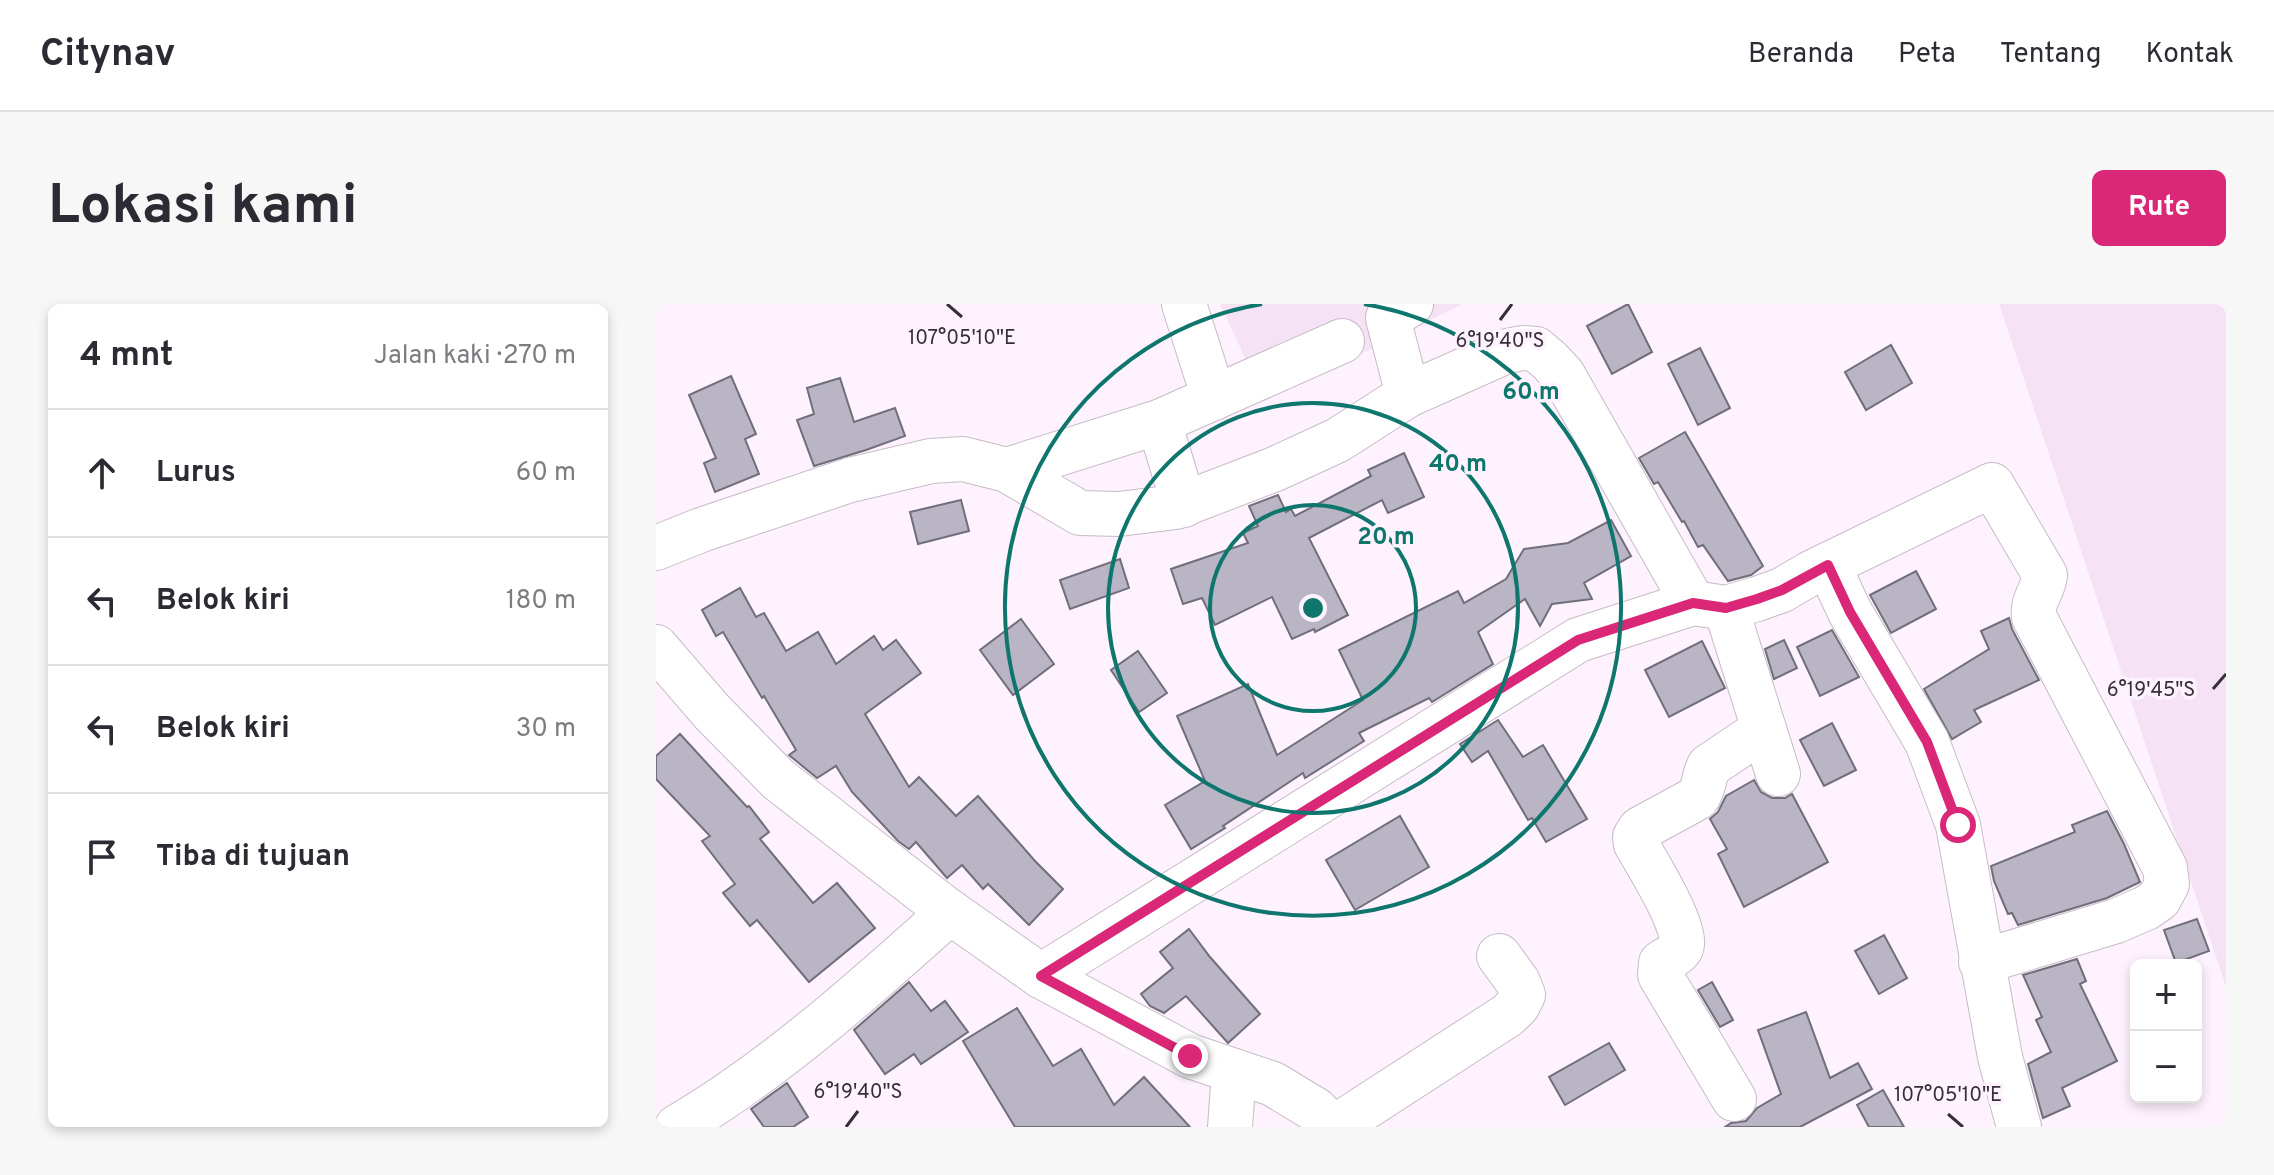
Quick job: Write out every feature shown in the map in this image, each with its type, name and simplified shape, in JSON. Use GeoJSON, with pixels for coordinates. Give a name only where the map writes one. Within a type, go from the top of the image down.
{"type":"FeatureCollection","features":[{"type":"Feature","properties":{"kind":"street"},"geometry":{"type":"LineString","coordinates":[[1184,304],[1214,398]]}},
{"type":"Feature","properties":{"kind":"street"},"geometry":{"type":"LineString","coordinates":[[1408,395],[1388,318],[1411,304]]}},
{"type":"Feature","properties":{"kind":"street"},"geometry":{"type":"LineString","coordinates":[[1007,470],[1159,422],[1342,341]]}},
{"type":"Feature","properties":{"kind":"street"},"geometry":{"type":"LineString","coordinates":[[656,548],[850,480],[931,461],[963,459],[1007,470],[1080,513],[1119,514],[1176,507],[1275,469],[1338,440],[1408,395],[1507,351],[1528,347],[1544,355],[1563,375],[1710,605],[1764,729],[1778,774]]}},
{"type":"Feature","properties":{"kind":"street"},"geometry":{"type":"LineString","coordinates":[[1159,422],[1184,505]]}},
{"type":"Feature","properties":{"kind":"street"},"geometry":{"type":"LineString","coordinates":[[1041,976],[1578,640],[1710,605],[1782,590],[1992,485],[2045,575],[2045,583],[2032,609],[2034,617],[2165,868],[2167,884],[2159,899],[2116,921],[1981,962]]}},
{"type":"Feature","properties":{"kind":"street"},"geometry":{"type":"LineString","coordinates":[[1828,565],[1850,612],[1927,742],[1958,825],[2000,1057],[2019,1127]]}},
{"type":"Feature","properties":{"kind":"street"},"geometry":{"type":"LineString","coordinates":[[656,647],[712,712],[779,780],[950,912],[1041,976],[1190,1056],[1273,1084],[1316,1110],[1334,1127],[1508,1015],[1518,1005],[1523,995],[1518,982],[1499,956]]}},
{"type":"Feature","properties":{"kind":"street"},"geometry":{"type":"LineString","coordinates":[[1734,1099],[1660,975],[1661,963],[1677,953],[1683,941],[1678,923],[1635,837],[1640,829],[1697,798],[1709,766],[1764,729]]}},
{"type":"Feature","properties":{"kind":"street"},"geometry":{"type":"LineString","coordinates":[[702,1120],[820,1026],[950,912]]}},
{"type":"Feature","properties":{"kind":"street"},"geometry":{"type":"LineString","coordinates":[[1230,1127],[1234,1071]]}},
{"type":"Feature","properties":{"kind":"shaded area"},"geometry":{"type":"Polygon","coordinates":[[[1220,304],[1463,304],[1265,401],[1220,304]]]}},
{"type":"Feature","properties":{"kind":"shaded area"},"geometry":{"type":"Polygon","coordinates":[[[1999,304],[2226,304],[2226,987],[1999,304]]]}},
{"type":"Feature","properties":{"kind":"building"},"geometry":{"type":"Polygon","coordinates":[[[1628,304],[1652,352],[1612,374],[1587,326],[1628,304]]]}},
{"type":"Feature","properties":{"kind":"building"},"geometry":{"type":"Polygon","coordinates":[[[1891,345],[1912,383],[1866,410],[1845,372],[1891,345]]]}},
{"type":"Feature","properties":{"kind":"building"},"geometry":{"type":"Polygon","coordinates":[[[1700,348],[1730,408],[1698,425],[1668,364],[1700,348]]]}},
{"type":"Feature","properties":{"kind":"building"},"geometry":{"type":"Polygon","coordinates":[[[731,376],[756,434],[745,439],[759,474],[715,492],[704,463],[716,458],[689,395],[731,376]]]}},
{"type":"Feature","properties":{"kind":"building"},"geometry":{"type":"Polygon","coordinates":[[[840,378],[854,422],[895,408],[905,436],[814,466],[797,420],[814,414],[807,388],[840,378]]]}},
{"type":"Feature","properties":{"kind":"building"},"geometry":{"type":"Polygon","coordinates":[[[1685,432],[1763,566],[1751,575],[1728,581],[1703,545],[1698,547],[1684,521],[1658,482],[1654,484],[1639,458],[1685,432]]]}},
{"type":"Feature","properties":{"kind":"building"},"geometry":{"type":"Polygon","coordinates":[[[1404,453],[1424,497],[1388,513],[1382,500],[1309,538],[1348,615],[1315,632],[1314,629],[1292,639],[1272,597],[1215,625],[1202,598],[1183,604],[1171,569],[1248,543],[1243,533],[1258,526],[1249,506],[1278,495],[1286,512],[1291,509],[1295,516],[1371,476],[1368,470],[1404,453]]]}},
{"type":"Feature","properties":{"kind":"building"},"geometry":{"type":"Polygon","coordinates":[[[961,500],[969,531],[918,544],[910,512],[961,500]]]}},
{"type":"Feature","properties":{"kind":"building"},"geometry":{"type":"Polygon","coordinates":[[[1611,520],[1631,556],[1584,583],[1592,599],[1552,604],[1540,626],[1525,599],[1478,632],[1493,664],[1432,702],[1429,698],[1359,733],[1364,741],[1305,778],[1303,773],[1191,849],[1165,805],[1205,781],[1177,716],[1248,684],[1277,755],[1363,700],[1339,650],[1458,591],[1464,603],[1506,579],[1524,549],[1568,543],[1611,520]]]}},
{"type":"Feature","properties":{"kind":"building"},"geometry":{"type":"Polygon","coordinates":[[[1120,559],[1129,588],[1070,609],[1060,580],[1120,559]]]}},
{"type":"Feature","properties":{"kind":"building"},"geometry":{"type":"Polygon","coordinates":[[[1916,571],[1936,609],[1891,633],[1870,595],[1916,571]]]}},
{"type":"Feature","properties":{"kind":"building"},"geometry":{"type":"Polygon","coordinates":[[[740,588],[756,617],[764,613],[786,651],[818,632],[836,664],[874,636],[883,650],[896,640],[921,673],[865,714],[909,787],[919,777],[956,816],[978,796],[1063,889],[1029,925],[988,884],[983,889],[962,865],[947,878],[916,842],[909,849],[898,841],[852,792],[836,766],[817,778],[789,755],[796,750],[764,696],[762,698],[723,632],[716,636],[702,610],[740,588]]]}},
{"type":"Feature","properties":{"kind":"building"},"geometry":{"type":"Polygon","coordinates":[[[2009,618],[2039,680],[1974,710],[1981,722],[1952,739],[1924,689],[1989,649],[1981,631],[2009,618]]]}},
{"type":"Feature","properties":{"kind":"building"},"geometry":{"type":"Polygon","coordinates":[[[1021,619],[1054,664],[1013,695],[980,650],[1021,619]]]}},
{"type":"Feature","properties":{"kind":"building"},"geometry":{"type":"Polygon","coordinates":[[[1832,630],[1859,677],[1820,696],[1797,647],[1832,630]]]}},
{"type":"Feature","properties":{"kind":"building"},"geometry":{"type":"Polygon","coordinates":[[[1784,640],[1797,668],[1774,679],[1765,649],[1784,640]]]}},
{"type":"Feature","properties":{"kind":"building"},"geometry":{"type":"Polygon","coordinates":[[[1702,641],[1725,688],[1669,717],[1645,670],[1702,641]]]}},
{"type":"Feature","properties":{"kind":"building"},"geometry":{"type":"Polygon","coordinates":[[[1138,651],[1167,693],[1139,712],[1111,670],[1138,651]]]}},
{"type":"Feature","properties":{"kind":"building"},"geometry":{"type":"Polygon","coordinates":[[[1498,720],[1523,757],[1543,745],[1587,819],[1546,842],[1532,818],[1528,820],[1488,751],[1472,762],[1460,744],[1498,720]]]}},
{"type":"Feature","properties":{"kind":"building"},"geometry":{"type":"Polygon","coordinates":[[[1832,723],[1856,770],[1824,786],[1800,740],[1832,723]]]}},
{"type":"Feature","properties":{"kind":"building"},"geometry":{"type":"Polygon","coordinates":[[[680,734],[749,806],[769,832],[760,839],[813,903],[837,883],[875,928],[809,982],[757,920],[750,926],[723,893],[735,884],[702,841],[710,836],[656,779],[656,756],[680,734]]]}},
{"type":"Feature","properties":{"kind":"building"},"geometry":{"type":"Polygon","coordinates":[[[1754,780],[1761,792],[1772,798],[1785,798],[1792,794],[1828,862],[1744,907],[1718,854],[1727,849],[1710,819],[1718,812],[1726,796],[1754,780]]]}},
{"type":"Feature","properties":{"kind":"building"},"geometry":{"type":"Polygon","coordinates":[[[2107,811],[2140,882],[2107,898],[2018,925],[2012,913],[2008,914],[1991,866],[2075,832],[2072,825],[2107,811]]]}},
{"type":"Feature","properties":{"kind":"building"},"geometry":{"type":"Polygon","coordinates":[[[1400,816],[1429,867],[1355,910],[1326,860],[1400,816]]]}},
{"type":"Feature","properties":{"kind":"building"},"geometry":{"type":"Polygon","coordinates":[[[2197,919],[2209,951],[2187,959],[2175,959],[2164,930],[2197,919]]]}},
{"type":"Feature","properties":{"kind":"building"},"geometry":{"type":"Polygon","coordinates":[[[1189,929],[1260,1014],[1228,1043],[1186,996],[1164,1013],[1150,1006],[1141,994],[1173,968],[1160,952],[1189,929]]]}},
{"type":"Feature","properties":{"kind":"building"},"geometry":{"type":"Polygon","coordinates":[[[1884,935],[1907,978],[1879,994],[1855,951],[1884,935]]]}},
{"type":"Feature","properties":{"kind":"building"},"geometry":{"type":"Polygon","coordinates":[[[2077,959],[2086,981],[2080,984],[2117,1061],[2062,1088],[2070,1106],[2043,1118],[2028,1064],[2051,1052],[2036,1020],[2042,1017],[2023,975],[2077,959]]]}},
{"type":"Feature","properties":{"kind":"building"},"geometry":{"type":"Polygon","coordinates":[[[909,982],[931,1011],[945,1001],[968,1032],[921,1064],[914,1054],[885,1074],[854,1030],[909,982]]]}},
{"type":"Feature","properties":{"kind":"building"},"geometry":{"type":"Polygon","coordinates":[[[1712,982],[1733,1020],[1720,1027],[1698,990],[1712,982]]]}},
{"type":"Feature","properties":{"kind":"building"},"geometry":{"type":"Polygon","coordinates":[[[1017,1008],[1053,1066],[1081,1049],[1114,1105],[1144,1077],[1190,1127],[1015,1127],[963,1041],[1017,1008]]]}},
{"type":"Feature","properties":{"kind":"building"},"geometry":{"type":"Polygon","coordinates":[[[1806,1012],[1830,1078],[1858,1063],[1872,1089],[1800,1127],[1725,1127],[1746,1121],[1757,1108],[1781,1094],[1758,1030],[1806,1012]]]}},
{"type":"Feature","properties":{"kind":"building"},"geometry":{"type":"Polygon","coordinates":[[[1609,1043],[1625,1070],[1565,1105],[1549,1077],[1609,1043]]]}},
{"type":"Feature","properties":{"kind":"building"},"geometry":{"type":"Polygon","coordinates":[[[787,1083],[808,1117],[793,1127],[764,1127],[751,1109],[787,1083]]]}},
{"type":"Feature","properties":{"kind":"building"},"geometry":{"type":"Polygon","coordinates":[[[1883,1090],[1904,1127],[1869,1127],[1857,1105],[1883,1090]]]}},
{"type":"Feature","properties":{"kind":"route"},"geometry":{"type":"LineString","coordinates":[[1190,1056],[1041,976],[1578,640],[1693,603],[1726,608],[1782,590],[1828,565],[1850,612],[1927,742],[1958,825]]}}]}
